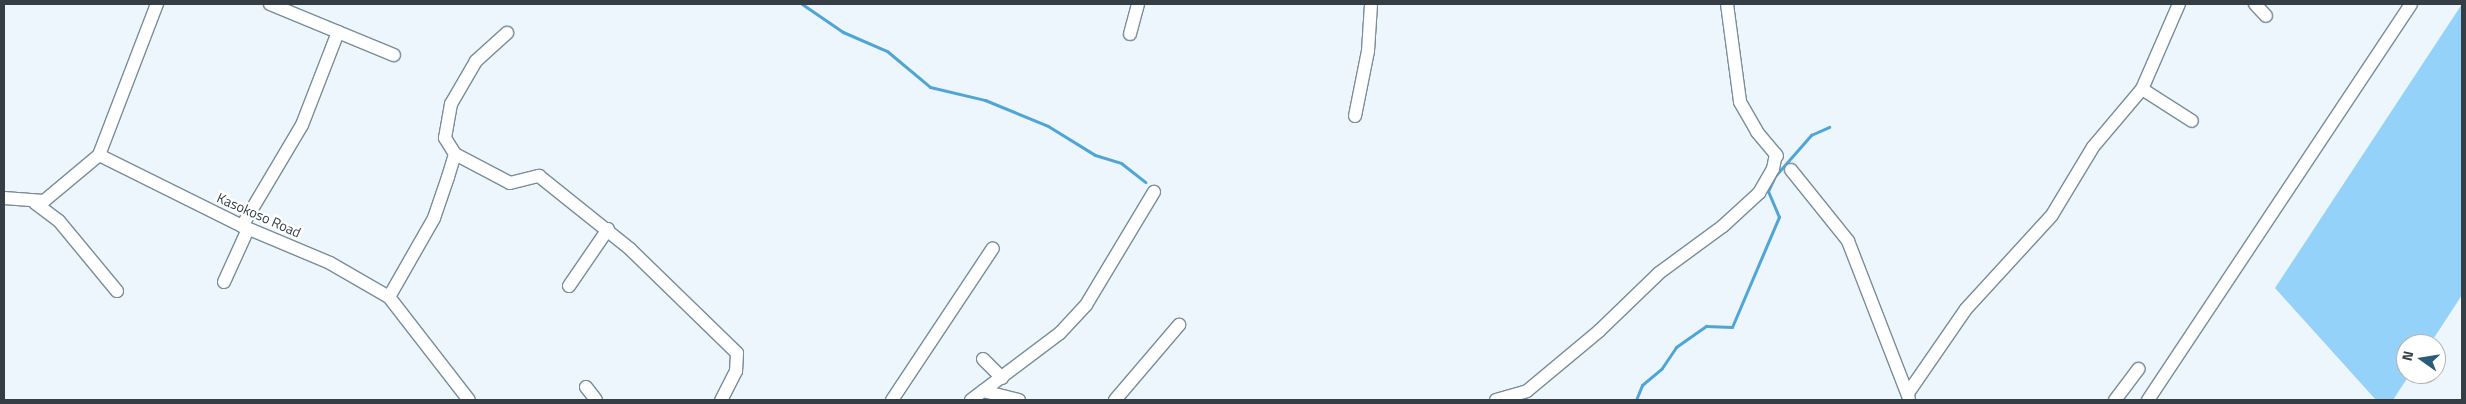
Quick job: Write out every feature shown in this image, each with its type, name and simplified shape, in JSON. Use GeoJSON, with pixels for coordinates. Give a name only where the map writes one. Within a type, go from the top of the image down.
{"type":"FeatureCollection","features":[{"type":"Feature","properties":{"kind":"street"},"geometry":{"type":"LineString","coordinates":[[36,203],[51,197],[99,155],[157,4]]}},
{"type":"Feature","properties":{"kind":"street"},"geometry":{"type":"LineString","coordinates":[[270,4],[394,55]]}},
{"type":"Feature","properties":{"kind":"street"},"geometry":{"type":"LineString","coordinates":[[1130,34],[1138,4]]}},
{"type":"Feature","properties":{"kind":"street"},"geometry":{"type":"LineString","coordinates":[[1355,116],[1368,51],[1371,4]]}},
{"type":"Feature","properties":{"kind":"street"},"geometry":{"type":"LineString","coordinates":[[1496,400],[1527,391],[1599,331],[1659,273],[1723,226],[1759,193],[1773,170],[1776,155],[1756,132],[1740,102],[1727,4]]}},
{"type":"Feature","properties":{"kind":"street"},"geometry":{"type":"LineString","coordinates":[[1908,397],[1966,309],[2052,215],[2093,147],[2142,89],[2178,4]]}},
{"type":"Feature","properties":{"kind":"street"},"geometry":{"type":"LineString","coordinates":[[2255,4],[2266,16]]}},
{"type":"Feature","properties":{"kind":"street"},"geometry":{"type":"LineString","coordinates":[[2148,400],[2411,4]]}},
{"type":"Feature","properties":{"kind":"street"},"geometry":{"type":"LineString","coordinates":[[224,282],[245,228],[302,125],[338,32]]}},
{"type":"Feature","properties":{"kind":"street"},"geometry":{"type":"LineString","coordinates":[[507,33],[476,60],[451,104],[445,138],[455,154],[510,183],[539,176],[608,229],[736,353],[736,371],[721,400]]}},
{"type":"Feature","properties":{"kind":"street"},"geometry":{"type":"LineString","coordinates":[[2142,89],[2192,120]]}},
{"type":"Feature","properties":{"kind":"street"},"geometry":{"type":"LineString","coordinates":[[389,297],[434,218],[455,154]]}},
{"type":"Feature","properties":{"kind":"street","name":"Kasokoso Road"},"geometry":{"type":"LineString","coordinates":[[99,155],[245,228],[330,263],[389,297],[469,400]]}},
{"type":"Feature","properties":{"kind":"street"},"geometry":{"type":"LineString","coordinates":[[1791,170],[1848,240],[1908,397]]}},
{"type":"Feature","properties":{"kind":"street"},"geometry":{"type":"LineString","coordinates":[[971,400],[1060,333],[1086,305],[1154,192]]}},
{"type":"Feature","properties":{"kind":"street"},"geometry":{"type":"LineString","coordinates":[[4,198],[36,203],[59,221],[117,291]]}},
{"type":"Feature","properties":{"kind":"street"},"geometry":{"type":"LineString","coordinates":[[569,286],[608,229]]}},
{"type":"Feature","properties":{"kind":"street"},"geometry":{"type":"LineString","coordinates":[[892,400],[993,248]]}},
{"type":"Feature","properties":{"kind":"street"},"geometry":{"type":"LineString","coordinates":[[1115,400],[1179,324]]}},
{"type":"Feature","properties":{"kind":"street"},"geometry":{"type":"LineString","coordinates":[[983,359],[1002,378]]}},
{"type":"Feature","properties":{"kind":"street"},"geometry":{"type":"LineString","coordinates":[[2115,400],[2138,369]]}},
{"type":"Feature","properties":{"kind":"street"},"geometry":{"type":"LineString","coordinates":[[586,387],[596,400]]}},
{"type":"Feature","properties":{"kind":"street"},"geometry":{"type":"LineString","coordinates":[[983,391],[1019,400]]}},
{"type":"Feature","properties":{"kind":"shaded area"},"geometry":{"type":"Polygon","coordinates":[[[2462,4],[2462,295],[2437,334],[2396,334],[2396,384],[2403,384],[2393,400],[2376,400],[2275,288],[2462,4]]]}},
{"type":"Feature","properties":{"kind":"waterway"},"geometry":{"type":"LineString","coordinates":[[802,4],[843,32],[887,51],[930,87],[985,100],[1048,126],[1095,155],[1121,163],[1145,182]]}},
{"type":"Feature","properties":{"kind":"waterway"},"geometry":{"type":"LineString","coordinates":[[1636,400],[1642,385],[1662,368],[1676,347],[1706,326],[1732,327],[1779,217],[1768,191],[1775,176],[1811,135],[1829,127]]}}]}
